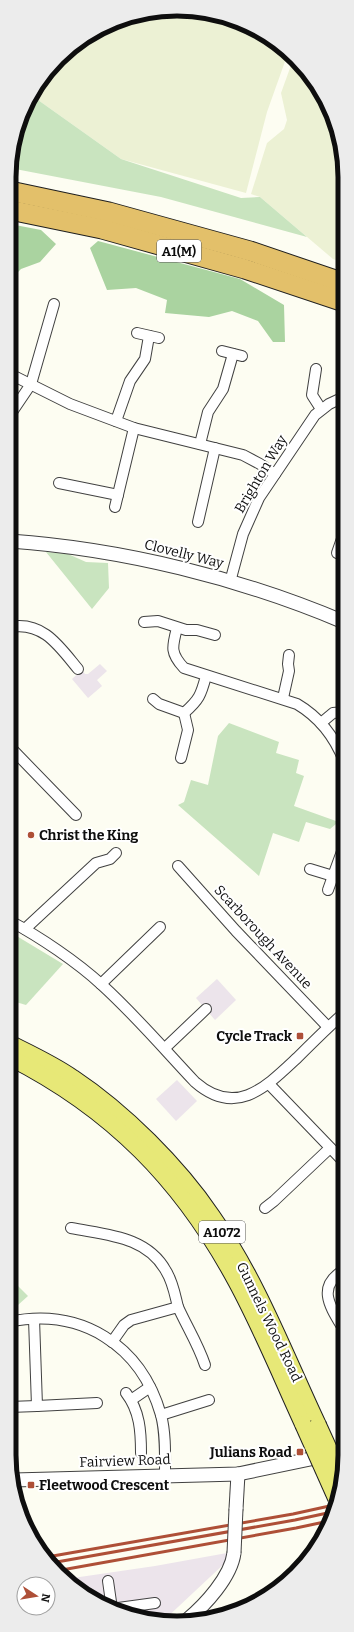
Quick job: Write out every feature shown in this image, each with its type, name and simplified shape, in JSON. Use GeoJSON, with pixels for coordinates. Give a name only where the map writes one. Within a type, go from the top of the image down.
{"type":"FeatureCollection","features":[{"type":"Feature","properties":{"kind":"highway","name":"A1(M)"},"geometry":{"type":"LineString","coordinates":[[16,192],[109,212],[228,245],[338,281]]}},
{"type":"Feature","properties":{"kind":"highway","name":"A1(M)"},"geometry":{"type":"LineString","coordinates":[[16,211],[102,229],[245,269],[338,300]]}},
{"type":"Feature","properties":{"kind":"main road","name":"Gunnels Wood Road"},"geometry":{"type":"LineString","coordinates":[[16,1046],[43,1059],[73,1078],[100,1099],[153,1145],[212,1216],[258,1296],[310,1424],[334,1492]]}},
{"type":"Feature","properties":{"kind":"main road","name":"Gunnels Wood Road"},"geometry":{"type":"LineString","coordinates":[[16,1060],[57,1084],[92,1108],[136,1145],[156,1165],[192,1210],[211,1237],[239,1286],[310,1424],[338,1471]]}},
{"type":"Feature","properties":{"kind":"street"},"geometry":{"type":"LineString","coordinates":[[16,407],[32,384],[54,304]]}},
{"type":"Feature","properties":{"kind":"street"},"geometry":{"type":"LineString","coordinates":[[116,421],[130,381],[145,359],[154,337],[138,333]]}},
{"type":"Feature","properties":{"kind":"street"},"geometry":{"type":"LineString","coordinates":[[200,444],[208,412],[223,389],[238,355],[222,351]]}},
{"type":"Feature","properties":{"kind":"street"},"geometry":{"type":"LineString","coordinates":[[318,375],[312,395],[321,409]]}},
{"type":"Feature","properties":{"kind":"street"},"geometry":{"type":"LineString","coordinates":[[16,377],[70,404],[134,428],[200,444],[252,459],[275,474]]}},
{"type":"Feature","properties":{"kind":"street","name":"Brighton Way"},"geometry":{"type":"LineString","coordinates":[[230,582],[247,522],[259,498],[308,425],[321,409],[338,400]]}},
{"type":"Feature","properties":{"kind":"street"},"geometry":{"type":"LineString","coordinates":[[115,507],[134,428]]}},
{"type":"Feature","properties":{"kind":"street"},"geometry":{"type":"LineString","coordinates":[[198,522],[215,448]]}},
{"type":"Feature","properties":{"kind":"street"},"geometry":{"type":"LineString","coordinates":[[58,483],[118,495]]}},
{"type":"Feature","properties":{"kind":"street","name":"Clovelly Way"},"geometry":{"type":"LineString","coordinates":[[16,541],[107,552],[147,560],[230,582],[338,620]]}},
{"type":"Feature","properties":{"kind":"street"},"geometry":{"type":"LineString","coordinates":[[144,622],[158,621],[177,628],[197,630],[215,635]]}},
{"type":"Feature","properties":{"kind":"street"},"geometry":{"type":"LineString","coordinates":[[16,627],[28,626],[40,631],[54,640],[78,668]]}},
{"type":"Feature","properties":{"kind":"street"},"geometry":{"type":"LineString","coordinates":[[177,628],[172,646],[174,655],[184,668],[206,676],[283,698],[307,709],[322,723],[338,746]]}},
{"type":"Feature","properties":{"kind":"street"},"geometry":{"type":"LineString","coordinates":[[283,698],[289,671],[289,655]]}},
{"type":"Feature","properties":{"kind":"street"},"geometry":{"type":"LineString","coordinates":[[184,714],[196,703],[202,692],[206,676]]}},
{"type":"Feature","properties":{"kind":"street"},"geometry":{"type":"LineString","coordinates":[[153,699],[159,704],[184,714]]}},
{"type":"Feature","properties":{"kind":"street"},"geometry":{"type":"LineString","coordinates":[[322,723],[333,713],[338,713]]}},
{"type":"Feature","properties":{"kind":"street"},"geometry":{"type":"LineString","coordinates":[[181,758],[188,730],[184,714]]}},
{"type":"Feature","properties":{"kind":"street"},"geometry":{"type":"LineString","coordinates":[[16,753],[76,815]]}},
{"type":"Feature","properties":{"kind":"street"},"geometry":{"type":"LineString","coordinates":[[25,929],[96,863],[110,859],[116,853]]}},
{"type":"Feature","properties":{"kind":"street"},"geometry":{"type":"LineString","coordinates":[[328,890],[338,861]]}},
{"type":"Feature","properties":{"kind":"street","name":"Scarborough Avenue"},"geometry":{"type":"LineString","coordinates":[[178,866],[231,925],[328,1027]]}},
{"type":"Feature","properties":{"kind":"street"},"geometry":{"type":"LineString","coordinates":[[310,869],[332,876]]}},
{"type":"Feature","properties":{"kind":"street"},"geometry":{"type":"LineString","coordinates":[[16,924],[58,951],[101,984],[165,1048],[204,1090],[226,1098],[241,1098],[255,1093],[269,1084],[338,1018]]}},
{"type":"Feature","properties":{"kind":"street"},"geometry":{"type":"LineString","coordinates":[[101,984],[160,927]]}},
{"type":"Feature","properties":{"kind":"street"},"geometry":{"type":"LineString","coordinates":[[165,1048],[206,1009]]}},
{"type":"Feature","properties":{"kind":"street"},"geometry":{"type":"LineString","coordinates":[[269,1084],[338,1156]]}},
{"type":"Feature","properties":{"kind":"street"},"geometry":{"type":"LineString","coordinates":[[265,1208],[330,1148]]}},
{"type":"Feature","properties":{"kind":"street"},"geometry":{"type":"LineString","coordinates":[[71,1228],[128,1239],[145,1248],[158,1260],[172,1283],[178,1307],[198,1346],[205,1365]]}},
{"type":"Feature","properties":{"kind":"street"},"geometry":{"type":"LineString","coordinates":[[338,1275],[332,1280],[328,1289],[327,1300],[338,1319]]}},
{"type":"Feature","properties":{"kind":"street"},"geometry":{"type":"LineString","coordinates":[[112,1342],[124,1325],[131,1320],[178,1307]]}},
{"type":"Feature","properties":{"kind":"street"},"geometry":{"type":"LineString","coordinates":[[34,1319],[37,1406]]}},
{"type":"Feature","properties":{"kind":"street"},"geometry":{"type":"LineString","coordinates":[[16,1321],[34,1319],[67,1320],[87,1327],[112,1342],[134,1361],[150,1387],[161,1415],[164,1428],[165,1476]]}},
{"type":"Feature","properties":{"kind":"street"},"geometry":{"type":"LineString","coordinates":[[141,1453],[140,1426],[128,1396],[150,1387]]}},
{"type":"Feature","properties":{"kind":"street"},"geometry":{"type":"LineString","coordinates":[[161,1415],[209,1400]]}},
{"type":"Feature","properties":{"kind":"street"},"geometry":{"type":"LineString","coordinates":[[16,1407],[97,1403]]}},
{"type":"Feature","properties":{"kind":"street","name":"Fairview Road"},"geometry":{"type":"LineString","coordinates":[[18,1480],[238,1474],[338,1453]]}},
{"type":"Feature","properties":{"kind":"street"},"geometry":{"type":"LineString","coordinates":[[191,1616],[220,1584],[232,1564],[234,1553],[238,1474]]}},
{"type":"Feature","properties":{"kind":"street"},"geometry":{"type":"LineString","coordinates":[[108,1581],[111,1602]]}},
{"type":"Feature","properties":{"kind":"street"},"geometry":{"type":"LineString","coordinates":[[125,1607],[155,1603]]}},
{"type":"Feature","properties":{"kind":"shaded area"},"geometry":{"type":"Polygon","coordinates":[[[100,664],[107,671],[97,680],[102,686],[88,698],[72,679],[82,670],[85,674],[88,674],[100,664]]]}},
{"type":"Feature","properties":{"kind":"shaded area"},"geometry":{"type":"Polygon","coordinates":[[[217,979],[236,1000],[215,1020],[196,998],[217,979]]]}},
{"type":"Feature","properties":{"kind":"shaded area"},"geometry":{"type":"Polygon","coordinates":[[[177,1080],[197,1101],[176,1121],[156,1099],[177,1080]]]}},
{"type":"Feature","properties":{"kind":"shaded area"},"geometry":{"type":"Polygon","coordinates":[[[227,1553],[226,1562],[168,1616],[135,1611],[115,1604],[96,1594],[73,1578],[155,1566],[227,1553]]]}},
{"type":"Feature","properties":{"kind":"green space"},"geometry":{"type":"Polygon","coordinates":[[[166,16],[188,16],[219,21],[239,28],[266,43],[286,59],[267,112],[246,193],[121,159],[37,99],[49,79],[63,63],[88,43],[115,28],[135,21],[166,16]]]}},
{"type":"Feature","properties":{"kind":"green space"},"geometry":{"type":"Polygon","coordinates":[[[292,64],[311,88],[326,115],[333,135],[338,166],[338,261],[333,259],[260,197],[251,194],[267,143],[284,129],[287,120],[281,93],[292,64]]]}},
{"type":"Feature","properties":{"kind":"green space"},"geometry":{"type":"Polygon","coordinates":[[[37,99],[121,159],[241,198],[260,197],[307,237],[161,197],[16,169],[21,135],[28,115],[37,99]]]}},
{"type":"Feature","properties":{"kind":"green space"},"geometry":{"type":"Polygon","coordinates":[[[16,225],[41,230],[56,244],[40,262],[21,269],[16,274],[16,225]]]}},
{"type":"Feature","properties":{"kind":"green space"},"geometry":{"type":"Polygon","coordinates":[[[98,241],[240,279],[284,305],[285,342],[273,342],[258,321],[232,311],[209,317],[165,313],[167,300],[136,288],[107,290],[90,248],[98,241]]]}},
{"type":"Feature","properties":{"kind":"green space"},"geometry":{"type":"Polygon","coordinates":[[[46,552],[68,554],[86,562],[108,563],[109,588],[92,609],[46,552]]]}},
{"type":"Feature","properties":{"kind":"green space"},"geometry":{"type":"Polygon","coordinates":[[[229,723],[279,742],[276,753],[299,760],[296,773],[304,776],[294,806],[336,821],[336,824],[330,829],[306,822],[299,842],[273,833],[259,876],[178,805],[184,802],[191,780],[208,785],[218,736],[229,723]]]}},
{"type":"Feature","properties":{"kind":"green space"},"geometry":{"type":"Polygon","coordinates":[[[16,936],[63,964],[26,1005],[16,1002],[16,936]]]}},
{"type":"Feature","properties":{"kind":"green space"},"geometry":{"type":"Polygon","coordinates":[[[16,1284],[28,1296],[18,1305],[16,1303],[16,1284]]]}},
{"type":"Feature","properties":{"kind":"railway"},"geometry":{"type":"LineString","coordinates":[[52,1556],[293,1514],[329,1506]]}},
{"type":"Feature","properties":{"kind":"railway"},"geometry":{"type":"LineString","coordinates":[[57,1562],[327,1513]]}},
{"type":"Feature","properties":{"kind":"railway"},"geometry":{"type":"LineString","coordinates":[[64,1570],[323,1522]]}},
{"type":"Feature","properties":{"kind":"place","name":"Christ the King"},"geometry":{"type":"Point","coordinates":[31,835]}},
{"type":"Feature","properties":{"kind":"place","name":"Cycle Track"},"geometry":{"type":"Point","coordinates":[300,1036]}},
{"type":"Feature","properties":{"kind":"place","name":"Julians Road"},"geometry":{"type":"Point","coordinates":[300,1452]}},
{"type":"Feature","properties":{"kind":"place","name":"Fleetwood Crescent"},"geometry":{"type":"Point","coordinates":[31,1485]}}]}
